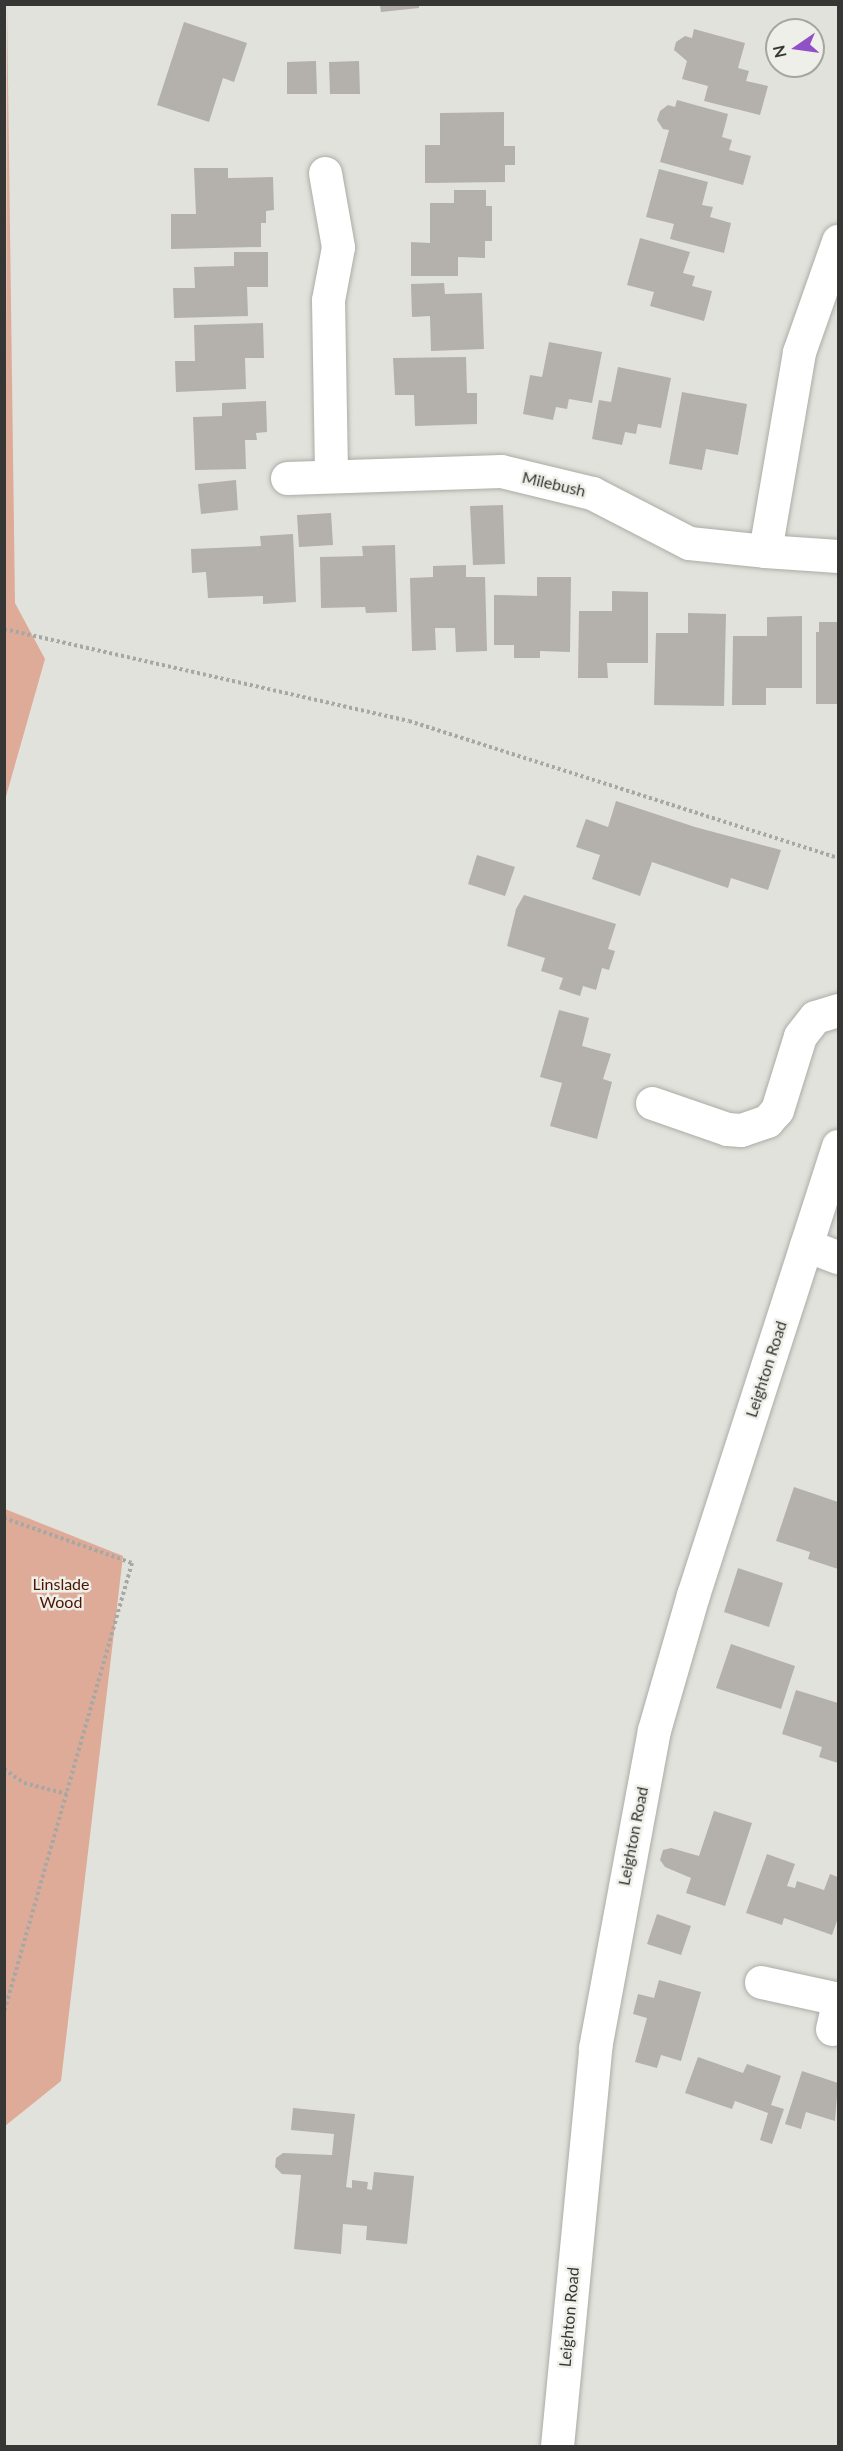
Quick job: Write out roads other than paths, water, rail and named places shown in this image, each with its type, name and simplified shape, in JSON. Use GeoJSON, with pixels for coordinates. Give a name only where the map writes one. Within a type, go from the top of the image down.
{"type":"FeatureCollection","features":[{"type":"Feature","properties":{"kind":"street"},"geometry":{"type":"LineString","coordinates":[[325,173],[338,247],[328,300],[331,475]]}},
{"type":"Feature","properties":{"kind":"street"},"geometry":{"type":"LineString","coordinates":[[765,551],[799,352],[838,241]]}},
{"type":"Feature","properties":{"kind":"street","name":"Milebush"},"geometry":{"type":"LineString","coordinates":[[287,478],[501,471],[592,493],[689,543],[838,556]]}},
{"type":"Feature","properties":{"kind":"street"},"geometry":{"type":"LineString","coordinates":[[652,1103],[727,1129],[741,1130],[767,1121],[777,1110],[800,1036],[815,1017],[838,1010]]}},
{"type":"Feature","properties":{"kind":"street","name":"Leighton Road"},"geometry":{"type":"LineString","coordinates":[[557,2446],[595,2048],[654,1730],[838,1146]]}},
{"type":"Feature","properties":{"kind":"street"},"geometry":{"type":"LineString","coordinates":[[806,1245],[838,1257]]}},
{"type":"Feature","properties":{"kind":"street"},"geometry":{"type":"LineString","coordinates":[[761,1982],[836,2010]]}},
{"type":"Feature","properties":{"kind":"park label","name":"Linslade Wood"},"geometry":{"type":"Point","coordinates":[61,1593]}}]}
